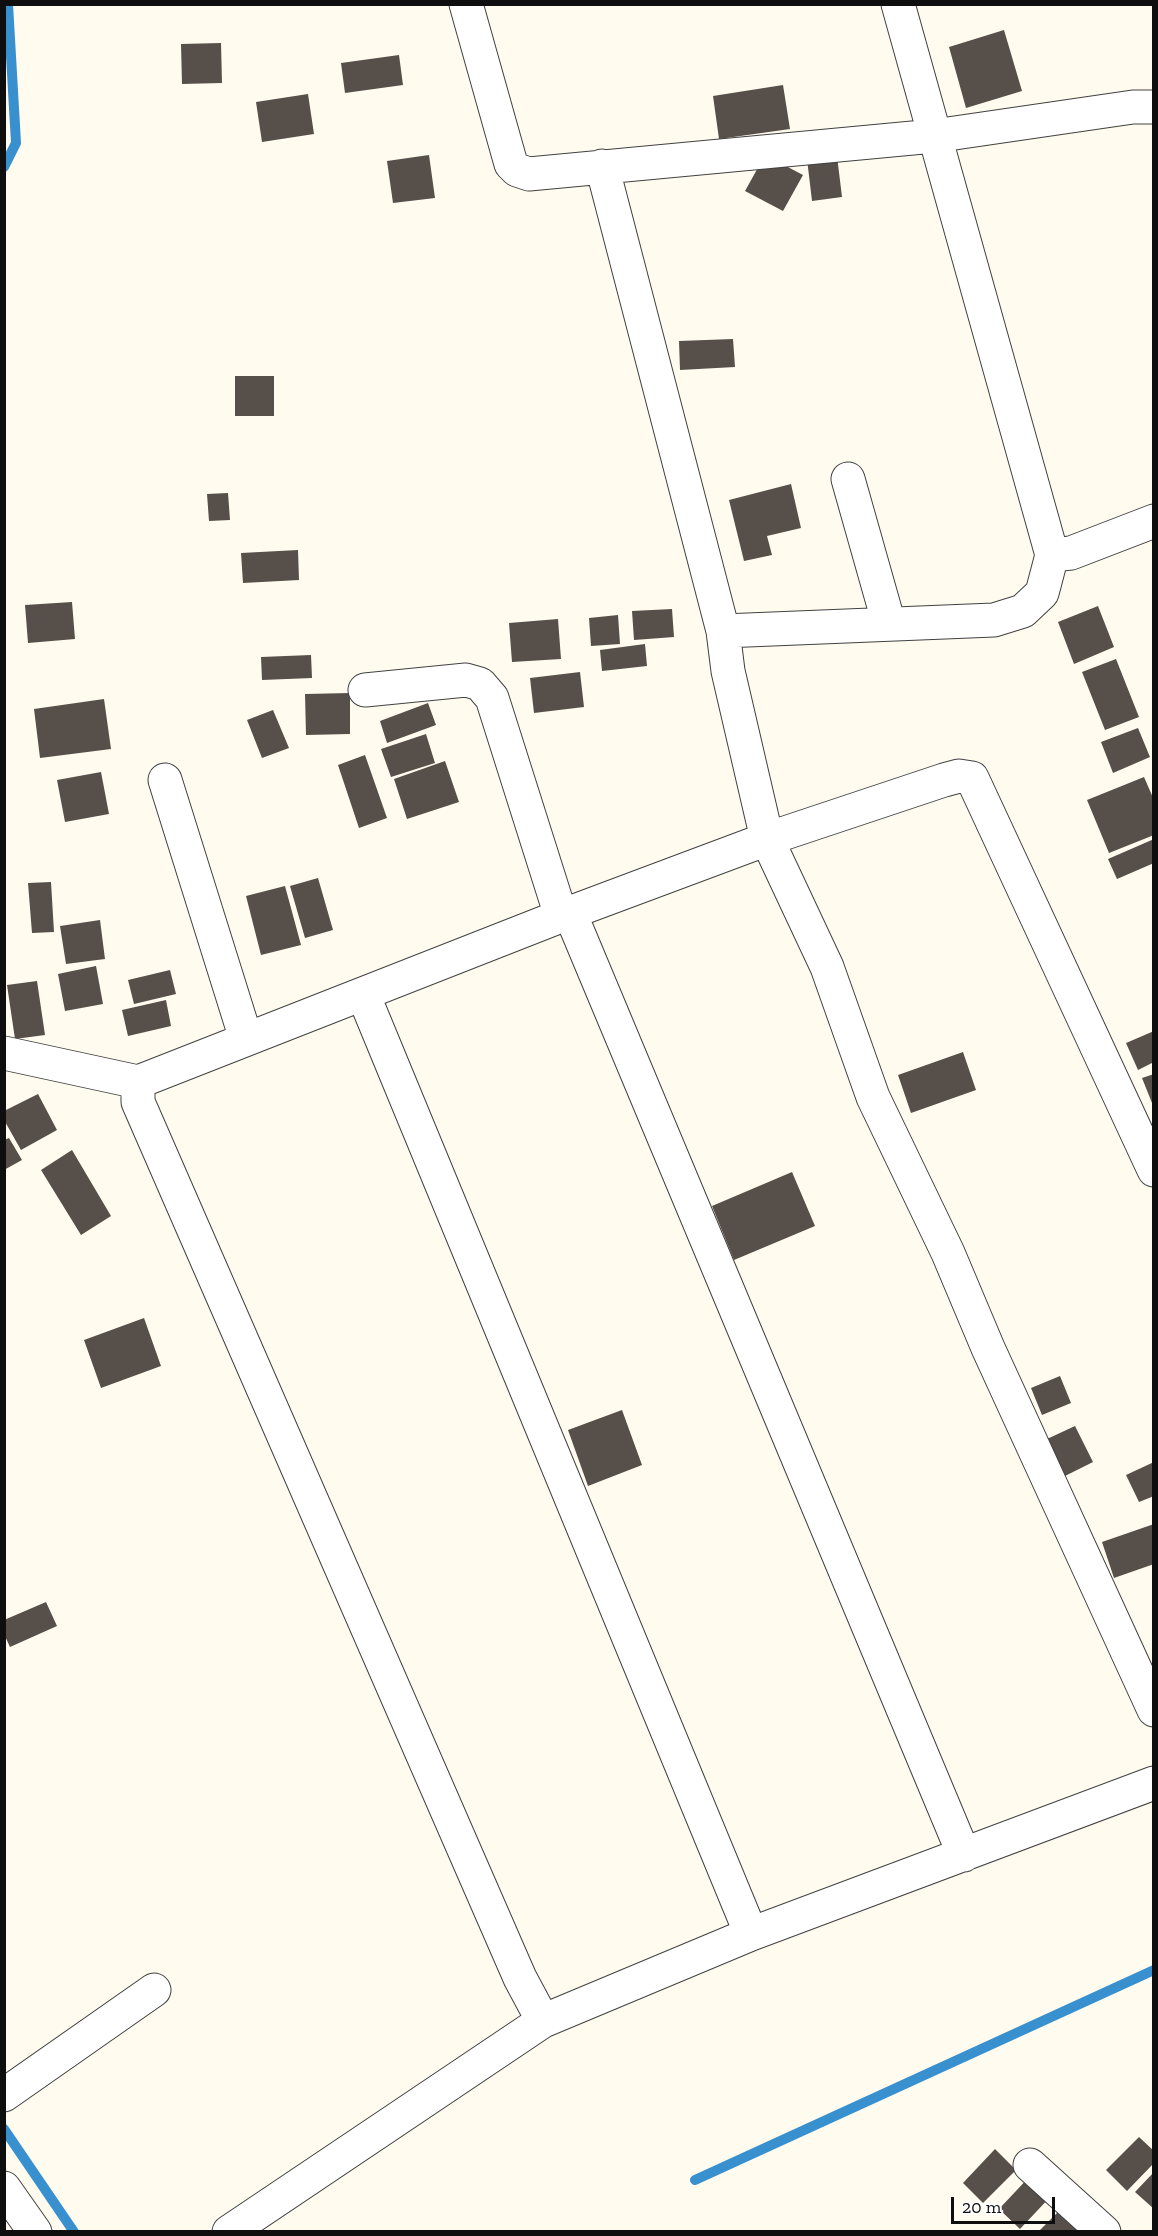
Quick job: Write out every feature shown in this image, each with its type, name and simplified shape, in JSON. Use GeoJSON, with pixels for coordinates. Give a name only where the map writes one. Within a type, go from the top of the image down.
{"type":"FeatureCollection","features":[{"type":"Feature","properties":{"kind":"street"},"geometry":{"type":"LineString","coordinates":[[466,4],[511,164],[517,170],[529,174],[934,136],[1133,106],[1154,107]]}},
{"type":"Feature","properties":{"kind":"street"},"geometry":{"type":"LineString","coordinates":[[723,631],[994,620],[1023,611],[1042,593],[1052,555],[898,4]]}},
{"type":"Feature","properties":{"kind":"street"},"geometry":{"type":"LineString","coordinates":[[602,166],[723,631],[728,671],[767,839],[827,967],[873,1097],[948,1252],[988,1348],[1154,1710]]}},
{"type":"Feature","properties":{"kind":"street"},"geometry":{"type":"LineString","coordinates":[[848,479],[889,624]]}},
{"type":"Feature","properties":{"kind":"street"},"geometry":{"type":"LineString","coordinates":[[1052,555],[1071,553],[1154,521]]}},
{"type":"Feature","properties":{"kind":"street"},"geometry":{"type":"LineString","coordinates":[[365,690],[466,680],[480,684],[492,698],[566,914],[964,1855]]}},
{"type":"Feature","properties":{"kind":"street"},"geometry":{"type":"LineString","coordinates":[[4,1053],[138,1082],[566,914],[767,839],[959,776],[972,778],[1154,1170]]}},
{"type":"Feature","properties":{"kind":"street"},"geometry":{"type":"LineString","coordinates":[[165,780],[246,1039]]}},
{"type":"Feature","properties":{"kind":"street"},"geometry":{"type":"LineString","coordinates":[[363,994],[752,1934]]}},
{"type":"Feature","properties":{"kind":"street"},"geometry":{"type":"LineString","coordinates":[[138,1082],[138,1102],[520,1978],[543,2021]]}},
{"type":"Feature","properties":{"kind":"street"},"geometry":{"type":"LineString","coordinates":[[229,2232],[543,2021],[752,1934],[1154,1783]]}},
{"type":"Feature","properties":{"kind":"street"},"geometry":{"type":"LineString","coordinates":[[4,2095],[154,1990]]}},
{"type":"Feature","properties":{"kind":"street"},"geometry":{"type":"LineString","coordinates":[[1030,2165],[1104,2232]]}},
{"type":"Feature","properties":{"kind":"street"},"geometry":{"type":"LineString","coordinates":[[4,2188],[35,2232]]}},
{"type":"Feature","properties":{"kind":"building"},"geometry":{"type":"Polygon","coordinates":[[[1004,30],[1022,91],[966,108],[949,47],[1004,30]]]}},
{"type":"Feature","properties":{"kind":"building"},"geometry":{"type":"Polygon","coordinates":[[[221,43],[222,83],[182,84],[181,44],[221,43]]]}},
{"type":"Feature","properties":{"kind":"building"},"geometry":{"type":"Polygon","coordinates":[[[399,55],[403,85],[345,93],[341,63],[399,55]]]}},
{"type":"Feature","properties":{"kind":"building"},"geometry":{"type":"Polygon","coordinates":[[[783,85],[790,129],[719,139],[713,96],[783,85]]]}},
{"type":"Feature","properties":{"kind":"building"},"geometry":{"type":"Polygon","coordinates":[[[308,94],[314,134],[262,142],[256,102],[308,94]]]}},
{"type":"Feature","properties":{"kind":"building"},"geometry":{"type":"Polygon","coordinates":[[[429,155],[435,198],[393,203],[387,161],[429,155]]]}},
{"type":"Feature","properties":{"kind":"building"},"geometry":{"type":"Polygon","coordinates":[[[765,155],[803,175],[783,211],[745,191],[765,155]]]}},
{"type":"Feature","properties":{"kind":"building"},"geometry":{"type":"Polygon","coordinates":[[[837,156],[842,197],[812,201],[807,159],[837,156]]]}},
{"type":"Feature","properties":{"kind":"building"},"geometry":{"type":"Polygon","coordinates":[[[733,339],[735,367],[680,370],[679,341],[733,339]]]}},
{"type":"Feature","properties":{"kind":"building"},"geometry":{"type":"Polygon","coordinates":[[[235,376],[274,376],[274,416],[235,416],[235,376]]]}},
{"type":"Feature","properties":{"kind":"building"},"geometry":{"type":"Polygon","coordinates":[[[791,484],[801,528],[767,536],[772,555],[744,561],[729,500],[791,484]]]}},
{"type":"Feature","properties":{"kind":"building"},"geometry":{"type":"Polygon","coordinates":[[[228,493],[230,520],[209,521],[207,494],[228,493]]]}},
{"type":"Feature","properties":{"kind":"building"},"geometry":{"type":"Polygon","coordinates":[[[298,550],[299,580],[243,583],[241,553],[298,550]]]}},
{"type":"Feature","properties":{"kind":"building"},"geometry":{"type":"Polygon","coordinates":[[[72,602],[75,639],[28,643],[25,605],[72,602]]]}},
{"type":"Feature","properties":{"kind":"building"},"geometry":{"type":"Polygon","coordinates":[[[1098,606],[1114,647],[1074,664],[1058,622],[1098,606]]]}},
{"type":"Feature","properties":{"kind":"building"},"geometry":{"type":"Polygon","coordinates":[[[672,609],[674,637],[634,640],[632,611],[672,609]]]}},
{"type":"Feature","properties":{"kind":"building"},"geometry":{"type":"Polygon","coordinates":[[[618,615],[620,644],[591,646],[589,618],[618,615]]]}},
{"type":"Feature","properties":{"kind":"building"},"geometry":{"type":"Polygon","coordinates":[[[558,619],[561,659],[512,662],[509,623],[558,619]]]}},
{"type":"Feature","properties":{"kind":"building"},"geometry":{"type":"Polygon","coordinates":[[[645,644],[647,666],[602,671],[600,650],[645,644]]]}},
{"type":"Feature","properties":{"kind":"building"},"geometry":{"type":"Polygon","coordinates":[[[311,655],[312,678],[262,680],[261,657],[311,655]]]}},
{"type":"Feature","properties":{"kind":"building"},"geometry":{"type":"Polygon","coordinates":[[[1116,659],[1139,717],[1105,730],[1082,672],[1116,659]]]}},
{"type":"Feature","properties":{"kind":"building"},"geometry":{"type":"Polygon","coordinates":[[[580,672],[584,707],[534,713],[530,678],[580,672]]]}},
{"type":"Feature","properties":{"kind":"building"},"geometry":{"type":"Polygon","coordinates":[[[350,693],[350,734],[306,735],[305,694],[350,693]]]}},
{"type":"Feature","properties":{"kind":"building"},"geometry":{"type":"Polygon","coordinates":[[[104,699],[111,749],[40,758],[34,709],[104,699]]]}},
{"type":"Feature","properties":{"kind":"building"},"geometry":{"type":"Polygon","coordinates":[[[428,703],[436,725],[387,743],[380,721],[428,703]]]}},
{"type":"Feature","properties":{"kind":"building"},"geometry":{"type":"Polygon","coordinates":[[[273,710],[289,748],[262,758],[247,720],[273,710]]]}},
{"type":"Feature","properties":{"kind":"building"},"geometry":{"type":"Polygon","coordinates":[[[1138,728],[1150,757],[1113,773],[1101,742],[1138,728]]]}},
{"type":"Feature","properties":{"kind":"building"},"geometry":{"type":"Polygon","coordinates":[[[426,734],[435,763],[391,777],[381,749],[426,734]]]}},
{"type":"Feature","properties":{"kind":"building"},"geometry":{"type":"Polygon","coordinates":[[[365,755],[387,818],[359,828],[338,765],[365,755]]]}},
{"type":"Feature","properties":{"kind":"building"},"geometry":{"type":"Polygon","coordinates":[[[445,761],[459,802],[407,819],[394,779],[445,761]]]}},
{"type":"Feature","properties":{"kind":"building"},"geometry":{"type":"Polygon","coordinates":[[[101,772],[109,814],[65,822],[57,780],[101,772]]]}},
{"type":"Feature","properties":{"kind":"building"},"geometry":{"type":"Polygon","coordinates":[[[1144,777],[1154,800],[1154,835],[1109,853],[1087,800],[1144,777]]]}},
{"type":"Feature","properties":{"kind":"building"},"geometry":{"type":"Polygon","coordinates":[[[1154,839],[1154,863],[1117,879],[1108,859],[1154,839]]]}},
{"type":"Feature","properties":{"kind":"building"},"geometry":{"type":"Polygon","coordinates":[[[318,878],[333,930],[305,938],[290,886],[318,878]]]}},
{"type":"Feature","properties":{"kind":"building"},"geometry":{"type":"Polygon","coordinates":[[[51,882],[54,932],[32,933],[28,883],[51,882]]]}},
{"type":"Feature","properties":{"kind":"building"},"geometry":{"type":"Polygon","coordinates":[[[285,886],[301,945],[261,955],[246,896],[285,886]]]}},
{"type":"Feature","properties":{"kind":"building"},"geometry":{"type":"Polygon","coordinates":[[[100,920],[105,959],[66,964],[60,926],[100,920]]]}},
{"type":"Feature","properties":{"kind":"building"},"geometry":{"type":"Polygon","coordinates":[[[96,966],[103,1004],[65,1011],[58,974],[96,966]]]}},
{"type":"Feature","properties":{"kind":"building"},"geometry":{"type":"Polygon","coordinates":[[[170,970],[176,994],[134,1004],[128,980],[170,970]]]}},
{"type":"Feature","properties":{"kind":"building"},"geometry":{"type":"Polygon","coordinates":[[[37,981],[45,1035],[15,1039],[7,985],[37,981]]]}},
{"type":"Feature","properties":{"kind":"building"},"geometry":{"type":"Polygon","coordinates":[[[166,1000],[171,1026],[128,1036],[122,1010],[166,1000]]]}},
{"type":"Feature","properties":{"kind":"building"},"geometry":{"type":"Polygon","coordinates":[[[1154,1031],[1154,1062],[1138,1070],[1126,1043],[1154,1031]]]}},
{"type":"Feature","properties":{"kind":"building"},"geometry":{"type":"Polygon","coordinates":[[[963,1052],[976,1090],[911,1113],[898,1075],[963,1052]]]}},
{"type":"Feature","properties":{"kind":"building"},"geometry":{"type":"Polygon","coordinates":[[[1154,1074],[1154,1102],[1152,1103],[1142,1078],[1154,1074]]]}},
{"type":"Feature","properties":{"kind":"building"},"geometry":{"type":"Polygon","coordinates":[[[38,1094],[57,1130],[21,1150],[4,1120],[4,1111],[38,1094]]]}},
{"type":"Feature","properties":{"kind":"building"},"geometry":{"type":"Polygon","coordinates":[[[9,1138],[22,1160],[4,1170],[4,1140],[9,1138]]]}},
{"type":"Feature","properties":{"kind":"building"},"geometry":{"type":"Polygon","coordinates":[[[72,1150],[111,1216],[81,1235],[41,1170],[72,1150]]]}},
{"type":"Feature","properties":{"kind":"building"},"geometry":{"type":"Polygon","coordinates":[[[792,1172],[815,1226],[734,1260],[712,1206],[792,1172]]]}},
{"type":"Feature","properties":{"kind":"building"},"geometry":{"type":"Polygon","coordinates":[[[144,1318],[161,1366],[101,1388],[84,1340],[144,1318]]]}},
{"type":"Feature","properties":{"kind":"building"},"geometry":{"type":"Polygon","coordinates":[[[1060,1376],[1071,1403],[1042,1415],[1031,1388],[1060,1376]]]}},
{"type":"Feature","properties":{"kind":"building"},"geometry":{"type":"Polygon","coordinates":[[[622,1410],[642,1465],[588,1486],[568,1430],[622,1410]]]}},
{"type":"Feature","properties":{"kind":"building"},"geometry":{"type":"Polygon","coordinates":[[[1075,1426],[1093,1462],[1065,1476],[1047,1439],[1075,1426]]]}},
{"type":"Feature","properties":{"kind":"building"},"geometry":{"type":"Polygon","coordinates":[[[1154,1462],[1154,1496],[1139,1502],[1126,1475],[1154,1462]]]}},
{"type":"Feature","properties":{"kind":"building"},"geometry":{"type":"Polygon","coordinates":[[[1154,1524],[1154,1564],[1114,1578],[1102,1542],[1154,1524]]]}},
{"type":"Feature","properties":{"kind":"building"},"geometry":{"type":"Polygon","coordinates":[[[46,1602],[57,1626],[10,1647],[4,1634],[4,1620],[46,1602]]]}},
{"type":"Feature","properties":{"kind":"building"},"geometry":{"type":"Polygon","coordinates":[[[1139,2137],[1154,2151],[1154,2163],[1127,2191],[1106,2170],[1139,2137]]]}},
{"type":"Feature","properties":{"kind":"building"},"geometry":{"type":"Polygon","coordinates":[[[995,2149],[1016,2170],[983,2203],[963,2183],[995,2149]]]}},
{"type":"Feature","properties":{"kind":"building"},"geometry":{"type":"Polygon","coordinates":[[[1154,2172],[1154,2209],[1135,2192],[1154,2172]]]}},
{"type":"Feature","properties":{"kind":"building"},"geometry":{"type":"Polygon","coordinates":[[[1031,2175],[1052,2195],[1020,2229],[999,2209],[1031,2175]]]}},
{"type":"Feature","properties":{"kind":"building"},"geometry":{"type":"Polygon","coordinates":[[[1063,2207],[1083,2227],[1079,2232],[1038,2232],[1063,2207]]]}},
{"type":"Feature","properties":{"kind":"waterway"},"geometry":{"type":"LineString","coordinates":[[4,167],[16,143],[8,4]]}},
{"type":"Feature","properties":{"kind":"waterway"},"geometry":{"type":"LineString","coordinates":[[695,2180],[1154,1970]]}},
{"type":"Feature","properties":{"kind":"waterway"},"geometry":{"type":"LineString","coordinates":[[4,2129],[74,2232]]}}]}
